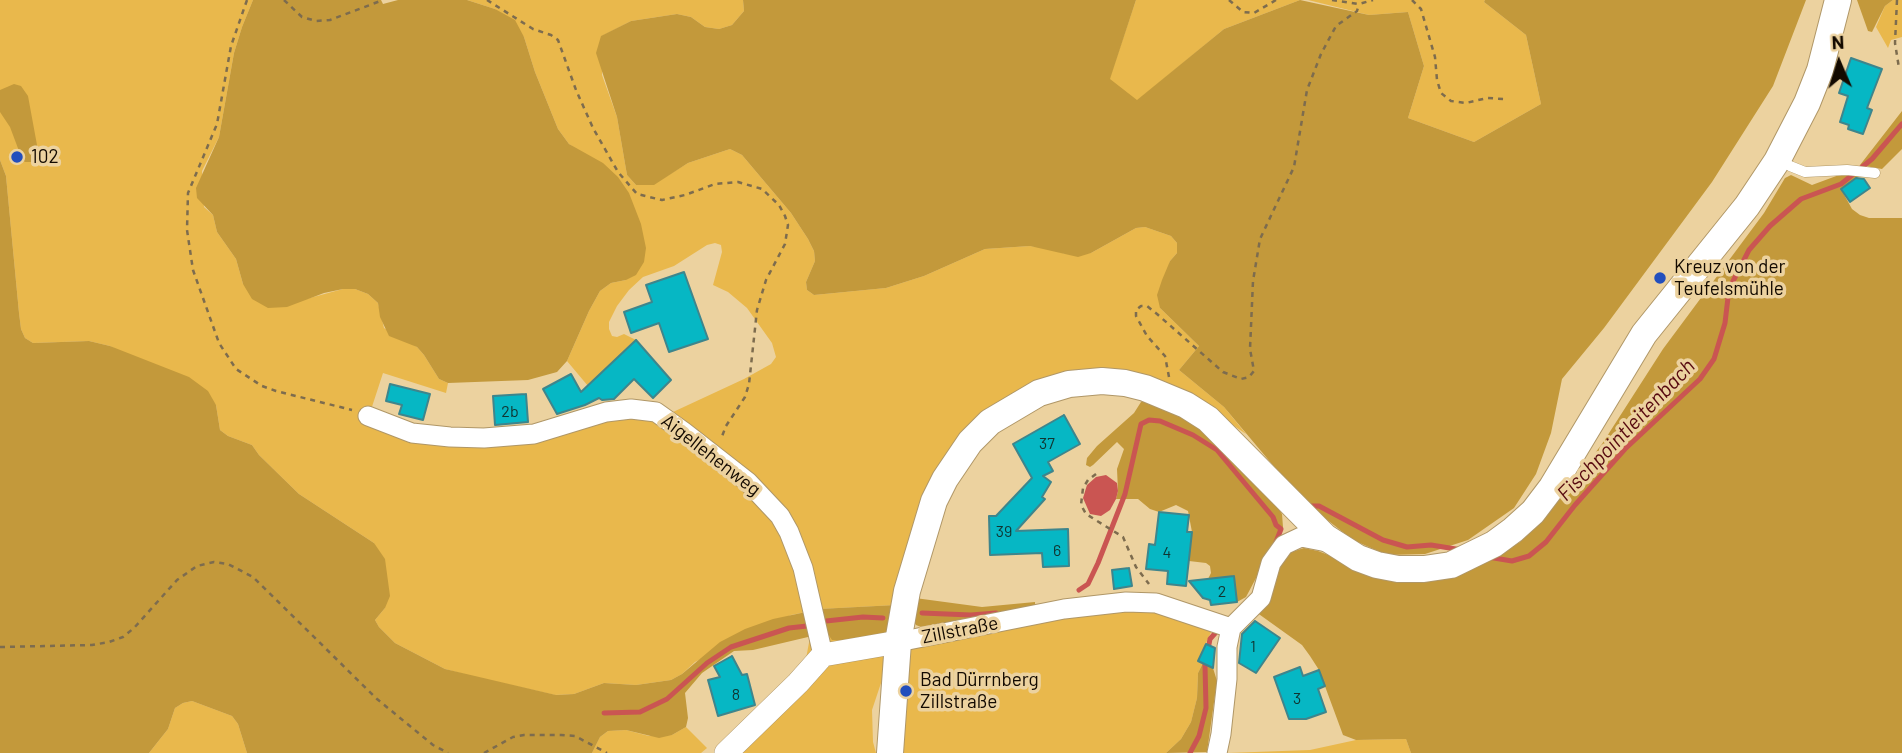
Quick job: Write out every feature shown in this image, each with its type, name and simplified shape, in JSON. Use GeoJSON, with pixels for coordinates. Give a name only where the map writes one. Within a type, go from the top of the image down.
{"type":"FeatureCollection","features":[{"type":"Feature","properties":{"kind":"main road"},"geometry":{"type":"LineString","coordinates":[[890,753],[898,642],[910,579],[934,501],[970,442],[990,422],[1039,393],[1069,384],[1102,381],[1125,383],[1186,405],[1208,419],[1310,525],[1358,558],[1377,565],[1398,569],[1424,569],[1451,565],[1473,556],[1513,530],[1533,512],[1552,487],[1644,334],[1746,206],[1779,158],[1807,103],[1820,70],[1838,0]]}},
{"type":"Feature","properties":{"kind":"street","name":"Aigellehenweg"},"geometry":{"type":"LineString","coordinates":[[368,416],[412,433],[485,438],[534,434],[606,412],[645,409],[666,418],[724,463],[771,505],[789,532],[803,568],[823,655]]}},
{"type":"Feature","properties":{"kind":"street"},"geometry":{"type":"LineString","coordinates":[[1217,753],[1227,679],[1226,627],[1261,598],[1277,552],[1293,539],[1299,525],[1291,504]]}},
{"type":"Feature","properties":{"kind":"street"},"geometry":{"type":"LineString","coordinates":[[1293,539],[1310,537],[1333,543]]}},
{"type":"Feature","properties":{"kind":"street","name":"Zillstraße"},"geometry":{"type":"LineString","coordinates":[[823,655],[1064,609],[1126,602],[1156,603],[1226,627]]}},
{"type":"Feature","properties":{"kind":"street"},"geometry":{"type":"LineString","coordinates":[[726,753],[823,655]]}},
{"type":"Feature","properties":{"kind":"lane"},"geometry":{"type":"LineString","coordinates":[[1779,158],[1805,172],[1869,172]]}},
{"type":"Feature","properties":{"kind":"path"},"geometry":{"type":"LineString","coordinates":[[247,0],[228,56],[217,124],[188,193],[187,240],[198,290],[219,343],[236,369],[262,386],[276,391],[368,416]]}},
{"type":"Feature","properties":{"kind":"path"},"geometry":{"type":"LineString","coordinates":[[284,0],[302,17],[316,21],[330,20],[383,0]]}},
{"type":"Feature","properties":{"kind":"path"},"geometry":{"type":"LineString","coordinates":[[487,0],[533,29],[558,40],[593,128],[630,189],[644,197],[662,200],[715,184],[738,182],[762,189],[779,205],[785,216],[788,225],[785,244],[760,297],[749,384],[745,397],[722,434],[720,442],[724,463]]}},
{"type":"Feature","properties":{"kind":"path"},"geometry":{"type":"LineString","coordinates":[[1229,0],[1244,12],[1254,13],[1276,0]]}},
{"type":"Feature","properties":{"kind":"path"},"geometry":{"type":"LineString","coordinates":[[1332,0],[1359,5],[1373,0]]}},
{"type":"Feature","properties":{"kind":"path"},"geometry":{"type":"LineString","coordinates":[[1412,0],[1421,9],[1435,57],[1441,93],[1451,102],[1504,99]]}},
{"type":"Feature","properties":{"kind":"path"},"geometry":{"type":"LineString","coordinates":[[1897,0],[1895,43],[1899,68]]}},
{"type":"Feature","properties":{"kind":"path"},"geometry":{"type":"LineString","coordinates":[[1167,397],[1171,386],[1165,356],[1147,335],[1136,316],[1136,310],[1141,306],[1147,306],[1157,314],[1223,372],[1241,379],[1249,377],[1254,371],[1250,349],[1252,281],[1261,239],[1294,167],[1307,90],[1321,54],[1336,26],[1357,11],[1359,5]]}},
{"type":"Feature","properties":{"kind":"path"},"geometry":{"type":"LineString","coordinates":[[1096,474],[1083,488],[1082,505],[1086,514],[1123,537],[1136,567],[1151,586]]}},
{"type":"Feature","properties":{"kind":"path"},"geometry":{"type":"LineString","coordinates":[[0,647],[92,645],[110,642],[123,637],[134,628],[177,580],[197,566],[214,562],[228,564],[253,578],[377,699],[433,745],[449,753]]}},
{"type":"Feature","properties":{"kind":"path"},"geometry":{"type":"LineString","coordinates":[[484,753],[513,737],[561,735],[575,736],[607,753]]}},
{"type":"Feature","properties":{"kind":"shaded area"},"geometry":{"type":"Polygon","coordinates":[[[0,0],[253,0],[234,53],[219,137],[202,171],[204,207],[213,215],[217,232],[236,259],[243,284],[306,299],[343,289],[355,289],[368,294],[378,303],[384,328],[417,347],[439,379],[448,383],[446,393],[383,373],[368,419],[407,435],[585,425],[647,415],[759,500],[788,542],[806,612],[791,615],[695,662],[671,680],[636,685],[604,683],[574,694],[555,695],[445,669],[395,643],[375,620],[385,608],[374,543],[299,494],[252,445],[220,430],[216,405],[110,346],[89,341],[33,343],[25,338],[19,313],[6,176],[0,160],[0,0]]]}},
{"type":"Feature","properties":{"kind":"shaded area"},"geometry":{"type":"Polygon","coordinates":[[[253,0],[381,0],[383,4],[398,0],[467,0],[495,9],[515,20],[524,37],[558,129],[569,144],[603,163],[618,177],[629,193],[641,224],[646,248],[644,262],[636,275],[611,283],[600,291],[567,361],[557,372],[528,380],[448,383],[439,379],[417,347],[389,336],[380,317],[378,303],[368,294],[355,289],[343,289],[287,307],[268,308],[252,299],[243,284],[236,259],[217,232],[213,215],[197,198],[196,188],[219,137],[234,53],[253,0]]]}},
{"type":"Feature","properties":{"kind":"shaded area"},"geometry":{"type":"Polygon","coordinates":[[[467,0],[743,0],[744,11],[732,25],[719,29],[705,27],[691,17],[677,14],[631,21],[602,36],[602,75],[617,117],[627,175],[636,185],[654,184],[688,163],[730,149],[742,155],[791,213],[808,239],[815,261],[806,282],[807,290],[814,295],[886,288],[924,276],[985,249],[1030,246],[1066,254],[1091,253],[1136,228],[1145,227],[1171,236],[1177,243],[1177,253],[1170,261],[1160,308],[1199,346],[1179,370],[1224,407],[1246,434],[1196,400],[1156,381],[998,403],[896,605],[819,609],[797,537],[667,411],[673,412],[744,379],[771,364],[776,357],[772,343],[747,308],[728,292],[713,285],[722,252],[721,245],[707,245],[674,266],[643,277],[629,290],[617,306],[609,322],[609,329],[612,336],[624,334],[636,340],[588,386],[567,361],[600,291],[611,283],[626,280],[582,153],[569,144],[558,129],[524,37],[495,9],[467,0]]]}},
{"type":"Feature","properties":{"kind":"shaded area"},"geometry":{"type":"Polygon","coordinates":[[[743,0],[1136,0],[1110,79],[1137,100],[1224,29],[1300,0],[1369,15],[1408,12],[1424,66],[1408,118],[1474,142],[1541,104],[1526,35],[1484,2],[1485,0],[1806,0],[1773,86],[1712,182],[1604,328],[1562,379],[1551,433],[1536,474],[1514,508],[1468,540],[1425,554],[1387,555],[1353,540],[1303,501],[1224,407],[1179,370],[1199,346],[1160,308],[1157,295],[1170,261],[1177,253],[1177,243],[1171,236],[1145,227],[1136,228],[1091,253],[1078,257],[1030,246],[985,249],[924,276],[886,288],[814,295],[807,290],[806,282],[815,261],[808,239],[791,213],[742,155],[730,149],[688,163],[654,185],[636,185],[627,175],[617,117],[596,53],[601,36],[631,21],[677,14],[691,17],[705,27],[719,29],[732,25],[744,11],[743,0]]]}},
{"type":"Feature","properties":{"kind":"shaded area"},"geometry":{"type":"Polygon","coordinates":[[[1136,0],[1300,0],[1224,29],[1137,101],[1109,80],[1136,0]]]}},
{"type":"Feature","properties":{"kind":"shaded area"},"geometry":{"type":"Polygon","coordinates":[[[1308,0],[1485,0],[1484,2],[1526,35],[1541,104],[1474,142],[1408,118],[1424,66],[1408,12],[1369,15],[1308,0]]]}},
{"type":"Feature","properties":{"kind":"shaded area"},"geometry":{"type":"Polygon","coordinates":[[[1857,0],[1893,0],[1885,6],[1872,32],[1868,31],[1857,0]]]}},
{"type":"Feature","properties":{"kind":"shaded area"},"geometry":{"type":"Polygon","coordinates":[[[1893,0],[1902,0],[1902,37],[1891,40],[1888,48],[1876,27],[1885,6],[1893,0]]]}},
{"type":"Feature","properties":{"kind":"shaded area"},"geometry":{"type":"Polygon","coordinates":[[[14,84],[21,86],[28,96],[37,145],[36,156],[32,162],[22,159],[10,127],[0,112],[0,90],[14,84]]]}},
{"type":"Feature","properties":{"kind":"shaded area"},"geometry":{"type":"Polygon","coordinates":[[[1902,111],[1902,149],[1882,169],[1860,165],[1902,111]]]}},
{"type":"Feature","properties":{"kind":"shaded area"},"geometry":{"type":"Polygon","coordinates":[[[0,160],[6,176],[19,313],[25,338],[33,343],[89,341],[110,346],[189,377],[208,391],[216,405],[220,430],[252,445],[299,494],[374,543],[385,559],[390,596],[385,608],[375,620],[395,643],[445,669],[556,695],[574,694],[604,683],[636,685],[671,680],[720,642],[773,619],[806,612],[811,632],[808,637],[753,650],[734,651],[702,673],[685,693],[688,718],[686,727],[672,735],[659,738],[626,730],[608,731],[600,737],[592,753],[247,753],[238,724],[232,716],[192,701],[175,708],[168,729],[149,753],[0,753],[0,160]]]}},
{"type":"Feature","properties":{"kind":"shaded area"},"geometry":{"type":"Polygon","coordinates":[[[1791,175],[1812,185],[1839,175],[1861,175],[1841,189],[1852,209],[1869,218],[1902,218],[1902,753],[1411,753],[1406,739],[1356,740],[1343,735],[1319,670],[1310,656],[1302,645],[1256,612],[1288,553],[1304,548],[1350,563],[1449,574],[1483,564],[1520,542],[1551,510],[1602,444],[1663,349],[1764,213],[1785,178],[1791,175]]]}},
{"type":"Feature","properties":{"kind":"shaded area"},"geometry":{"type":"Polygon","coordinates":[[[1150,399],[1197,422],[1272,499],[1282,514],[1283,527],[1246,597],[1237,602],[1234,576],[1208,579],[1210,566],[1189,561],[1192,532],[1188,511],[1176,505],[1159,512],[1150,509],[1138,499],[1116,499],[1117,469],[1124,449],[1117,442],[1093,465],[1086,465],[1087,458],[1097,446],[1134,413],[1141,402],[1150,399]]]}},
{"type":"Feature","properties":{"kind":"shaded area"},"geometry":{"type":"Polygon","coordinates":[[[1106,475],[1117,483],[1116,499],[1110,510],[1101,516],[1090,514],[1083,498],[1087,485],[1096,477],[1106,475]]]}},
{"type":"Feature","properties":{"kind":"shaded area"},"geometry":{"type":"Polygon","coordinates":[[[915,598],[982,607],[1035,602],[1035,610],[926,629],[916,625],[912,619],[915,598]]]}},
{"type":"Feature","properties":{"kind":"shaded area"},"geometry":{"type":"Polygon","coordinates":[[[896,605],[888,630],[872,642],[832,640],[822,625],[819,609],[896,605]]]}},
{"type":"Feature","properties":{"kind":"shaded area"},"geometry":{"type":"Polygon","coordinates":[[[1143,605],[1213,628],[1198,660],[1203,663],[1198,673],[1197,698],[1191,722],[1181,739],[1166,753],[901,753],[908,697],[907,669],[910,648],[1013,623],[1143,605]]]}},
{"type":"Feature","properties":{"kind":"shaded area"},"geometry":{"type":"Polygon","coordinates":[[[888,630],[884,674],[872,710],[876,753],[718,753],[805,664],[811,632],[888,630]]]}},
{"type":"Feature","properties":{"kind":"shaded area"},"geometry":{"type":"Polygon","coordinates":[[[1203,663],[1213,668],[1217,681],[1207,752],[1166,753],[1181,739],[1191,722],[1197,698],[1198,673],[1203,663]]]}},
{"type":"Feature","properties":{"kind":"shaded area"},"geometry":{"type":"Polygon","coordinates":[[[192,701],[232,716],[238,724],[247,753],[149,753],[168,729],[175,708],[192,701]]]}},
{"type":"Feature","properties":{"kind":"shaded area"},"geometry":{"type":"Polygon","coordinates":[[[686,727],[707,748],[701,753],[592,753],[600,737],[608,731],[626,730],[649,736],[672,735],[686,727]]]}},
{"type":"Feature","properties":{"kind":"shaded area"},"geometry":{"type":"Polygon","coordinates":[[[1406,739],[1411,753],[1227,753],[1310,750],[1356,740],[1406,739]]]}},
{"type":"Feature","properties":{"kind":"building"},"geometry":{"type":"Polygon","coordinates":[[[1851,58],[1882,69],[1867,108],[1872,110],[1863,134],[1848,129],[1849,125],[1840,122],[1848,96],[1839,93],[1851,58]]]}},
{"type":"Feature","properties":{"kind":"building"},"geometry":{"type":"Polygon","coordinates":[[[1856,178],[1864,179],[1870,188],[1850,202],[1841,189],[1856,178]]]}},
{"type":"Feature","properties":{"kind":"building"},"geometry":{"type":"Polygon","coordinates":[[[684,272],[708,339],[669,352],[659,323],[631,333],[624,312],[652,302],[646,285],[684,272]]]}},
{"type":"Feature","properties":{"kind":"building"},"geometry":{"type":"Polygon","coordinates":[[[636,340],[671,380],[653,398],[634,379],[614,399],[599,398],[557,414],[543,389],[571,374],[581,392],[636,340]]]}},
{"type":"Feature","properties":{"kind":"building"},"geometry":{"type":"Polygon","coordinates":[[[390,384],[430,394],[423,420],[399,414],[402,405],[386,401],[390,384]]]}},
{"type":"Feature","properties":{"kind":"building"},"geometry":{"type":"Polygon","coordinates":[[[526,394],[528,422],[495,425],[493,396],[526,394]]]}},
{"type":"Feature","properties":{"kind":"building"},"geometry":{"type":"Polygon","coordinates":[[[1064,415],[1080,444],[1048,462],[1053,471],[1043,476],[1051,482],[1042,497],[1045,499],[1016,531],[1068,529],[1069,566],[1043,567],[1042,553],[990,555],[989,516],[996,516],[1032,478],[1013,444],[1064,415]]]}},
{"type":"Feature","properties":{"kind":"building"},"geometry":{"type":"Polygon","coordinates":[[[1159,512],[1189,515],[1187,532],[1192,532],[1186,586],[1167,584],[1168,571],[1146,569],[1149,544],[1155,545],[1159,512]]]}},
{"type":"Feature","properties":{"kind":"building"},"geometry":{"type":"Polygon","coordinates":[[[1129,568],[1132,586],[1114,589],[1112,570],[1129,568]]]}},
{"type":"Feature","properties":{"kind":"building"},"geometry":{"type":"Polygon","coordinates":[[[1234,576],[1237,602],[1211,605],[1210,600],[1203,598],[1189,581],[1234,576]]]}},
{"type":"Feature","properties":{"kind":"building"},"geometry":{"type":"Polygon","coordinates":[[[1255,621],[1280,638],[1256,673],[1239,663],[1242,634],[1255,621]]]}},
{"type":"Feature","properties":{"kind":"building"},"geometry":{"type":"Polygon","coordinates":[[[1206,644],[1215,648],[1213,668],[1198,661],[1206,644]]]}},
{"type":"Feature","properties":{"kind":"building"},"geometry":{"type":"Polygon","coordinates":[[[732,656],[742,675],[747,674],[755,705],[718,716],[708,680],[720,677],[714,666],[732,656]]]}},
{"type":"Feature","properties":{"kind":"building"},"geometry":{"type":"Polygon","coordinates":[[[1300,667],[1303,676],[1319,670],[1325,686],[1318,689],[1326,712],[1306,719],[1289,719],[1274,677],[1300,667]]]}},
{"type":"Feature","properties":{"kind":"waterway","name":"Fischpointleitenbach"},"geometry":{"type":"LineString","coordinates":[[1488,557],[1512,561],[1529,556],[1546,542],[1625,449],[1700,379],[1714,359],[1725,323],[1729,289],[1749,250],[1770,226],[1801,199],[1841,184],[1872,159],[1902,124]]}},
{"type":"Feature","properties":{"kind":"waterway","name":"Fischpointleitenbach"},"geometry":{"type":"LineString","coordinates":[[1079,590],[1088,584],[1098,563],[1125,494],[1141,424],[1149,420],[1160,421],[1193,435],[1217,450],[1281,529],[1276,542]]}},
{"type":"Feature","properties":{"kind":"waterway","name":"Fischpointleitenbach"},"geometry":{"type":"LineString","coordinates":[[1311,506],[1319,506],[1383,540],[1407,547],[1431,545],[1462,550]]}},
{"type":"Feature","properties":{"kind":"waterway","name":"Fischpointleitenbach"},"geometry":{"type":"LineString","coordinates":[[922,613],[996,613]]}},
{"type":"Feature","properties":{"kind":"waterway","name":"Fischpointleitenbach"},"geometry":{"type":"LineString","coordinates":[[826,621],[883,618]]}},
{"type":"Feature","properties":{"kind":"waterway","name":"Fischpointleitenbach"},"geometry":{"type":"LineString","coordinates":[[604,713],[640,712],[667,699],[707,663],[731,647],[789,628],[807,626]]}},
{"type":"Feature","properties":{"kind":"waterway"},"geometry":{"type":"LineString","coordinates":[[1190,753],[1199,736],[1206,708],[1205,665],[1210,639],[1218,630]]}},
{"type":"Feature","properties":{"kind":"place","name":"102"},"geometry":{"type":"Point","coordinates":[17,157]}},
{"type":"Feature","properties":{"kind":"place","name":"Kreuz von der Teufelsmühle"},"geometry":{"type":"Point","coordinates":[1660,278]}},
{"type":"Feature","properties":{"kind":"place","name":"Bad Dürrnberg Zillstraße"},"geometry":{"type":"Point","coordinates":[906,691]}}]}
